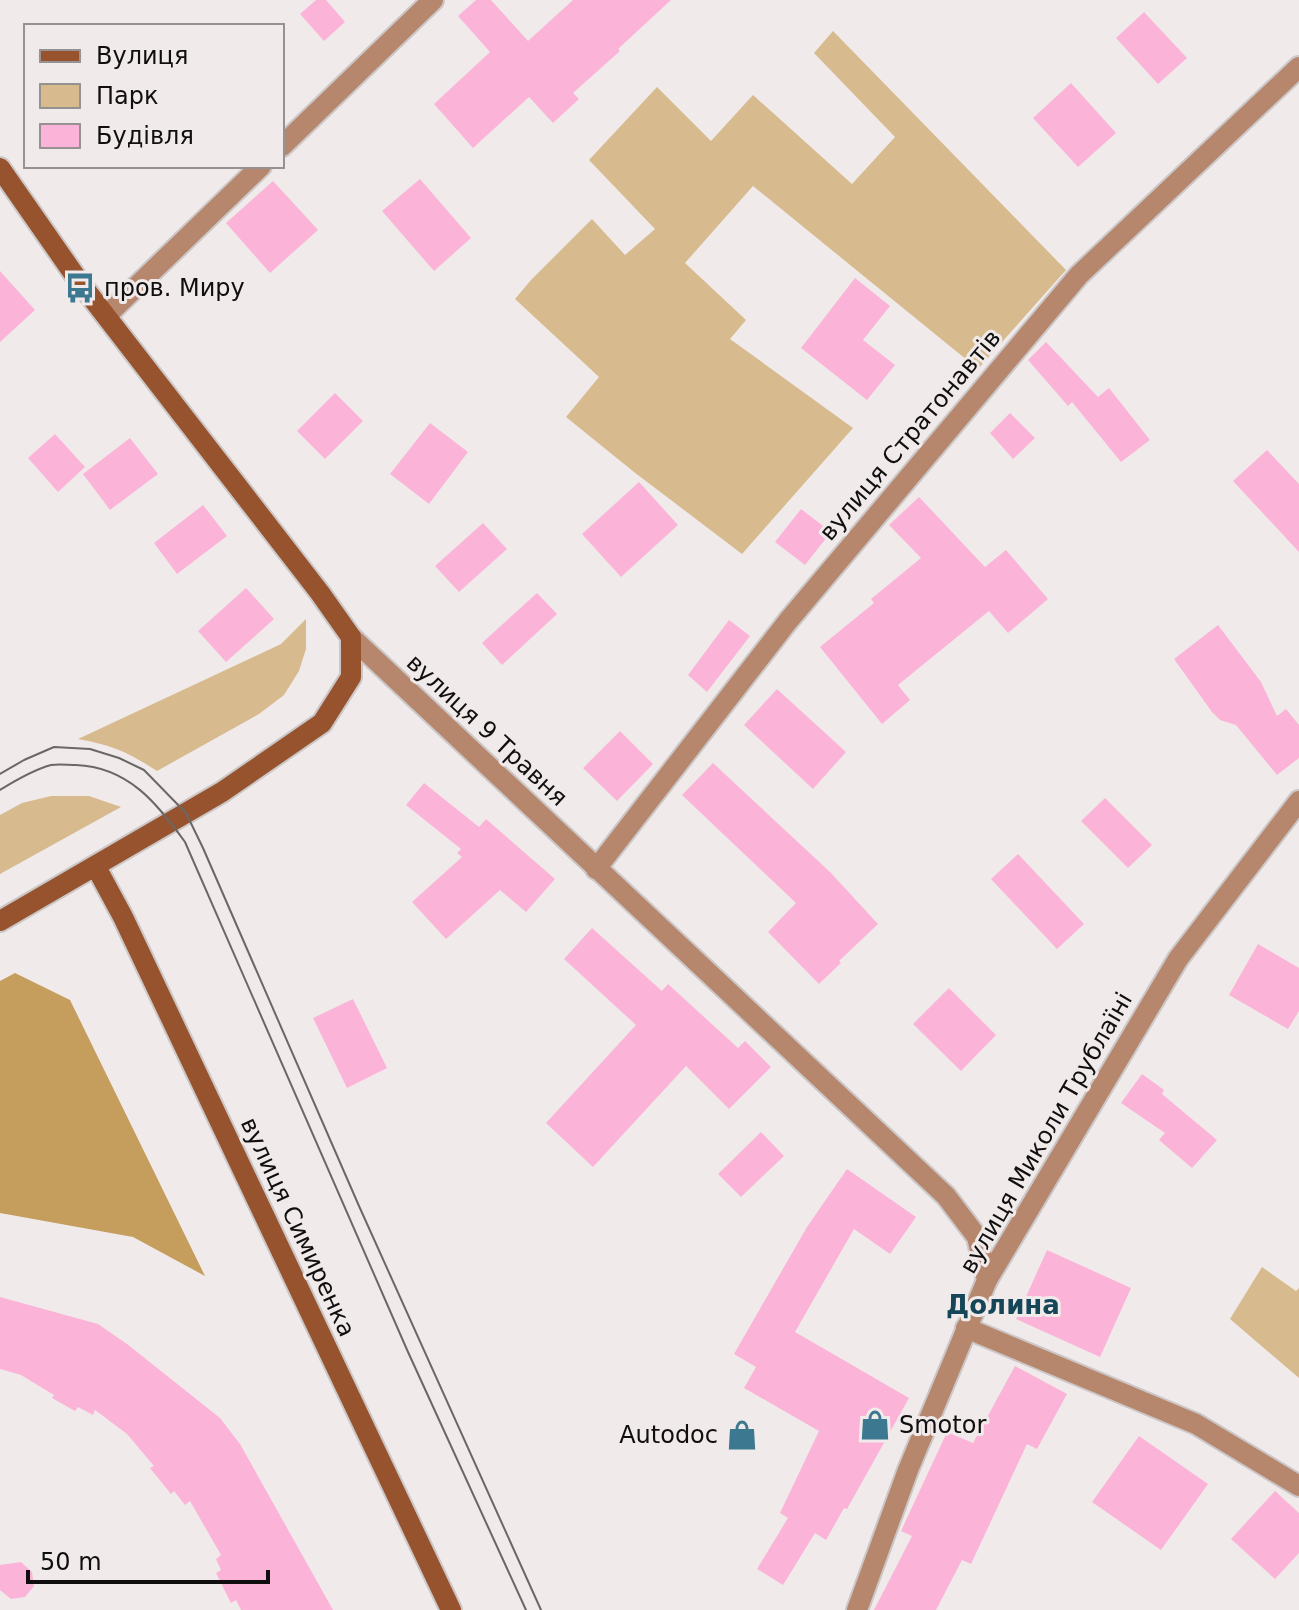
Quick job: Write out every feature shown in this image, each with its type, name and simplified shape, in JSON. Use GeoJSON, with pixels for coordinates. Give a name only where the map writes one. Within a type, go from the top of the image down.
{"type":"FeatureCollection","features":[{"type":"Feature","properties":{"kind":"main road","name":"вулиця 9 Травня"},"geometry":{"type":"LineString","coordinates":[[0,168],[78,280],[311,580],[351,637]]}},
{"type":"Feature","properties":{"kind":"main road"},"geometry":{"type":"LineString","coordinates":[[0,921],[222,792],[322,723],[351,677],[351,637]]}},
{"type":"Feature","properties":{"kind":"main road","name":"вулиця Симиренка"},"geometry":{"type":"LineString","coordinates":[[96,867],[130,931],[451,1610]]}},
{"type":"Feature","properties":{"kind":"street"},"geometry":{"type":"LineString","coordinates":[[284,144],[433,0]]}},
{"type":"Feature","properties":{"kind":"street","name":"вулиця Стратонавтів"},"geometry":{"type":"LineString","coordinates":[[596,869],[788,621],[1079,275],[1299,67]]}},
{"type":"Feature","properties":{"kind":"street"},"geometry":{"type":"LineString","coordinates":[[107,315],[259,168]]}},
{"type":"Feature","properties":{"kind":"street","name":"вулиця 9 Травня"},"geometry":{"type":"LineString","coordinates":[[351,637],[946,1196],[977,1237],[987,1280]]}},
{"type":"Feature","properties":{"kind":"street","name":"вулиця Миколи Трублаїні"},"geometry":{"type":"LineString","coordinates":[[857,1610],[908,1470],[987,1280],[1178,959],[1299,801]]}},
{"type":"Feature","properties":{"kind":"street"},"geometry":{"type":"LineString","coordinates":[[966,1328],[1196,1424],[1299,1486]]}},
{"type":"Feature","properties":{"kind":"green space"},"geometry":{"type":"Polygon","coordinates":[[[833,31],[1066,270],[978,369],[753,186],[685,263],[746,320],[730,339],[853,428],[742,554],[566,417],[599,377],[515,299],[592,219],[625,255],[655,229],[589,160],[657,87],[711,141],[753,95],[852,184],[895,137],[814,53],[833,31]]]}},
{"type":"Feature","properties":{"kind":"green space"},"geometry":{"type":"Polygon","coordinates":[[[306,619],[306,649],[299,671],[284,695],[259,714],[157,771],[119,750],[78,739],[281,644],[306,619]]]}},
{"type":"Feature","properties":{"kind":"green space"},"geometry":{"type":"Polygon","coordinates":[[[51,796],[89,796],[121,807],[0,874],[0,815],[22,803],[51,796]]]}},
{"type":"Feature","properties":{"kind":"green space"},"geometry":{"type":"Polygon","coordinates":[[[1262,1267],[1296,1291],[1299,1288],[1299,1378],[1230,1319],[1262,1267]]]}},
{"type":"Feature","properties":{"kind":"shaded area"},"geometry":{"type":"Polygon","coordinates":[[[15,973],[70,1000],[205,1276],[133,1237],[0,1213],[0,981],[15,973]]]}},
{"type":"Feature","properties":{"kind":"building"},"geometry":{"type":"Polygon","coordinates":[[[316,0],[326,0],[345,22],[324,41],[300,14],[316,0]]]}},
{"type":"Feature","properties":{"kind":"building"},"geometry":{"type":"Polygon","coordinates":[[[476,0],[491,0],[528,41],[573,0],[671,0],[573,93],[579,99],[553,123],[529,97],[473,148],[434,104],[490,52],[458,16],[476,0]]]}},
{"type":"Feature","properties":{"kind":"building"},"geometry":{"type":"Polygon","coordinates":[[[1144,12],[1187,58],[1158,84],[1116,38],[1144,12]]]}},
{"type":"Feature","properties":{"kind":"building"},"geometry":{"type":"Polygon","coordinates":[[[1071,83],[1116,133],[1078,167],[1033,118],[1071,83]]]}},
{"type":"Feature","properties":{"kind":"building"},"geometry":{"type":"Polygon","coordinates":[[[420,179],[471,238],[434,271],[382,211],[420,179]]]}},
{"type":"Feature","properties":{"kind":"building"},"geometry":{"type":"Polygon","coordinates":[[[273,181],[318,230],[270,273],[226,223],[273,181]]]}},
{"type":"Feature","properties":{"kind":"building"},"geometry":{"type":"Polygon","coordinates":[[[0,271],[35,310],[0,342],[0,271]]]}},
{"type":"Feature","properties":{"kind":"building"},"geometry":{"type":"Polygon","coordinates":[[[855,278],[890,306],[863,340],[895,365],[867,400],[801,348],[855,278]]]}},
{"type":"Feature","properties":{"kind":"building"},"geometry":{"type":"Polygon","coordinates":[[[1046,342],[1098,397],[1109,388],[1150,440],[1121,462],[1072,402],[1068,406],[1028,360],[1046,342]]]}},
{"type":"Feature","properties":{"kind":"building"},"geometry":{"type":"Polygon","coordinates":[[[335,393],[363,421],[325,459],[297,431],[335,393]]]}},
{"type":"Feature","properties":{"kind":"building"},"geometry":{"type":"Polygon","coordinates":[[[1010,413],[1035,438],[1013,459],[990,433],[1010,413]]]}},
{"type":"Feature","properties":{"kind":"building"},"geometry":{"type":"Polygon","coordinates":[[[430,423],[468,452],[429,504],[390,474],[430,423]]]}},
{"type":"Feature","properties":{"kind":"building"},"geometry":{"type":"Polygon","coordinates":[[[55,434],[85,467],[58,492],[28,458],[55,434]]]}},
{"type":"Feature","properties":{"kind":"building"},"geometry":{"type":"Polygon","coordinates":[[[130,438],[158,474],[110,510],[83,474],[130,438]]]}},
{"type":"Feature","properties":{"kind":"building"},"geometry":{"type":"Polygon","coordinates":[[[1267,450],[1299,484],[1299,552],[1233,481],[1267,450]]]}},
{"type":"Feature","properties":{"kind":"building"},"geometry":{"type":"Polygon","coordinates":[[[639,482],[678,525],[621,577],[582,534],[639,482]]]}},
{"type":"Feature","properties":{"kind":"building"},"geometry":{"type":"Polygon","coordinates":[[[919,497],[985,567],[1006,550],[1048,599],[1008,633],[989,611],[898,685],[910,700],[882,724],[820,647],[874,603],[871,599],[921,558],[889,525],[919,497]]]}},
{"type":"Feature","properties":{"kind":"building"},"geometry":{"type":"Polygon","coordinates":[[[203,505],[227,536],[177,574],[154,543],[203,505]]]}},
{"type":"Feature","properties":{"kind":"building"},"geometry":{"type":"Polygon","coordinates":[[[801,509],[831,532],[805,565],[775,542],[801,509]]]}},
{"type":"Feature","properties":{"kind":"building"},"geometry":{"type":"Polygon","coordinates":[[[483,523],[507,549],[459,592],[435,566],[483,523]]]}},
{"type":"Feature","properties":{"kind":"building"},"geometry":{"type":"Polygon","coordinates":[[[246,588],[274,619],[226,662],[198,631],[246,588]]]}},
{"type":"Feature","properties":{"kind":"building"},"geometry":{"type":"Polygon","coordinates":[[[537,593],[557,614],[502,665],[482,643],[537,593]]]}},
{"type":"Feature","properties":{"kind":"building"},"geometry":{"type":"Polygon","coordinates":[[[729,620],[750,636],[707,692],[688,675],[729,620]]]}},
{"type":"Feature","properties":{"kind":"building"},"geometry":{"type":"Polygon","coordinates":[[[1218,625],[1261,682],[1277,716],[1286,709],[1299,725],[1299,758],[1277,775],[1236,725],[1220,720],[1212,712],[1174,659],[1218,625]]]}},
{"type":"Feature","properties":{"kind":"building"},"geometry":{"type":"Polygon","coordinates":[[[777,689],[846,752],[813,789],[744,725],[777,689]]]}},
{"type":"Feature","properties":{"kind":"building"},"geometry":{"type":"Polygon","coordinates":[[[620,731],[653,764],[617,801],[583,768],[620,731]]]}},
{"type":"Feature","properties":{"kind":"building"},"geometry":{"type":"Polygon","coordinates":[[[713,763],[830,872],[878,924],[819,984],[768,932],[796,903],[682,795],[713,763]]]}},
{"type":"Feature","properties":{"kind":"building"},"geometry":{"type":"Polygon","coordinates":[[[424,783],[479,827],[486,819],[555,879],[526,912],[500,890],[446,939],[412,902],[462,857],[457,853],[461,849],[406,805],[424,783]]]}},
{"type":"Feature","properties":{"kind":"building"},"geometry":{"type":"Polygon","coordinates":[[[1105,798],[1152,845],[1128,868],[1081,821],[1105,798]]]}},
{"type":"Feature","properties":{"kind":"building"},"geometry":{"type":"Polygon","coordinates":[[[1018,854],[1084,924],[1057,949],[991,879],[1018,854]]]}},
{"type":"Feature","properties":{"kind":"building"},"geometry":{"type":"Polygon","coordinates":[[[592,928],[662,991],[668,984],[738,1048],[745,1041],[771,1067],[729,1109],[686,1066],[593,1167],[546,1123],[636,1025],[564,959],[592,928]]]}},
{"type":"Feature","properties":{"kind":"building"},"geometry":{"type":"Polygon","coordinates":[[[1258,944],[1299,968],[1299,1011],[1288,1029],[1229,995],[1258,944]]]}},
{"type":"Feature","properties":{"kind":"building"},"geometry":{"type":"Polygon","coordinates":[[[949,988],[996,1035],[961,1071],[913,1024],[949,988]]]}},
{"type":"Feature","properties":{"kind":"building"},"geometry":{"type":"Polygon","coordinates":[[[353,999],[387,1068],[347,1088],[313,1018],[353,999]]]}},
{"type":"Feature","properties":{"kind":"building"},"geometry":{"type":"Polygon","coordinates":[[[1142,1074],[1164,1090],[1162,1094],[1217,1140],[1192,1168],[1159,1140],[1165,1133],[1121,1103],[1142,1074]]]}},
{"type":"Feature","properties":{"kind":"building"},"geometry":{"type":"Polygon","coordinates":[[[761,1132],[784,1156],[741,1197],[718,1174],[761,1132]]]}},
{"type":"Feature","properties":{"kind":"building"},"geometry":{"type":"Polygon","coordinates":[[[847,1169],[916,1217],[890,1254],[854,1229],[795,1332],[909,1398],[847,1509],[844,1508],[826,1540],[815,1533],[783,1585],[757,1569],[788,1518],[780,1513],[819,1431],[744,1388],[756,1367],[734,1354],[807,1227],[847,1169]]]}},
{"type":"Feature","properties":{"kind":"building"},"geometry":{"type":"Polygon","coordinates":[[[1047,1250],[1131,1288],[1100,1357],[1016,1319],[1047,1250]]]}},
{"type":"Feature","properties":{"kind":"building"},"geometry":{"type":"Polygon","coordinates":[[[0,1297],[98,1324],[220,1418],[240,1444],[333,1610],[241,1610],[236,1600],[231,1603],[216,1573],[221,1570],[216,1559],[221,1555],[190,1501],[185,1505],[174,1491],[171,1494],[150,1468],[154,1466],[127,1434],[95,1410],[93,1415],[78,1407],[75,1411],[21,1375],[0,1369],[0,1297]]]}},
{"type":"Feature","properties":{"kind":"building"},"geometry":{"type":"Polygon","coordinates":[[[1015,1366],[1067,1394],[1037,1449],[1027,1444],[971,1564],[962,1560],[936,1610],[874,1610],[912,1536],[901,1531],[947,1432],[973,1443],[1015,1366]]]}},
{"type":"Feature","properties":{"kind":"building"},"geometry":{"type":"Polygon","coordinates":[[[1139,1436],[1208,1484],[1161,1550],[1092,1502],[1139,1436]]]}},
{"type":"Feature","properties":{"kind":"building"},"geometry":{"type":"Polygon","coordinates":[[[1275,1491],[1299,1513],[1299,1553],[1275,1579],[1231,1539],[1275,1491]]]}},
{"type":"Feature","properties":{"kind":"building"},"geometry":{"type":"Polygon","coordinates":[[[21,1562],[32,1572],[34,1586],[25,1597],[11,1599],[0,1590],[0,1565],[21,1562]]]}},
{"type":"Feature","properties":{"kind":"tram line"},"geometry":{"type":"LineString","coordinates":[[0,774],[54,747],[90,749],[144,770],[186,813],[541,1610]]}},
{"type":"Feature","properties":{"kind":"tram line"},"geometry":{"type":"LineString","coordinates":[[0,790],[31,772],[51,765],[94,767],[111,772],[140,790],[185,842],[408,1352],[526,1610]]}},
{"type":"Feature","properties":{"kind":"place","name":"пров. Миру"},"geometry":{"type":"Point","coordinates":[80,288]}},
{"type":"Feature","properties":{"kind":"place","name":"Smotor"},"geometry":{"type":"Point","coordinates":[875,1425]}},
{"type":"Feature","properties":{"kind":"place","name":"Autodoc"},"geometry":{"type":"Point","coordinates":[742,1435]}},
{"type":"Feature","properties":{"kind":"district","name":"Долина"},"geometry":{"type":"Point","coordinates":[1003,1305]}}]}
